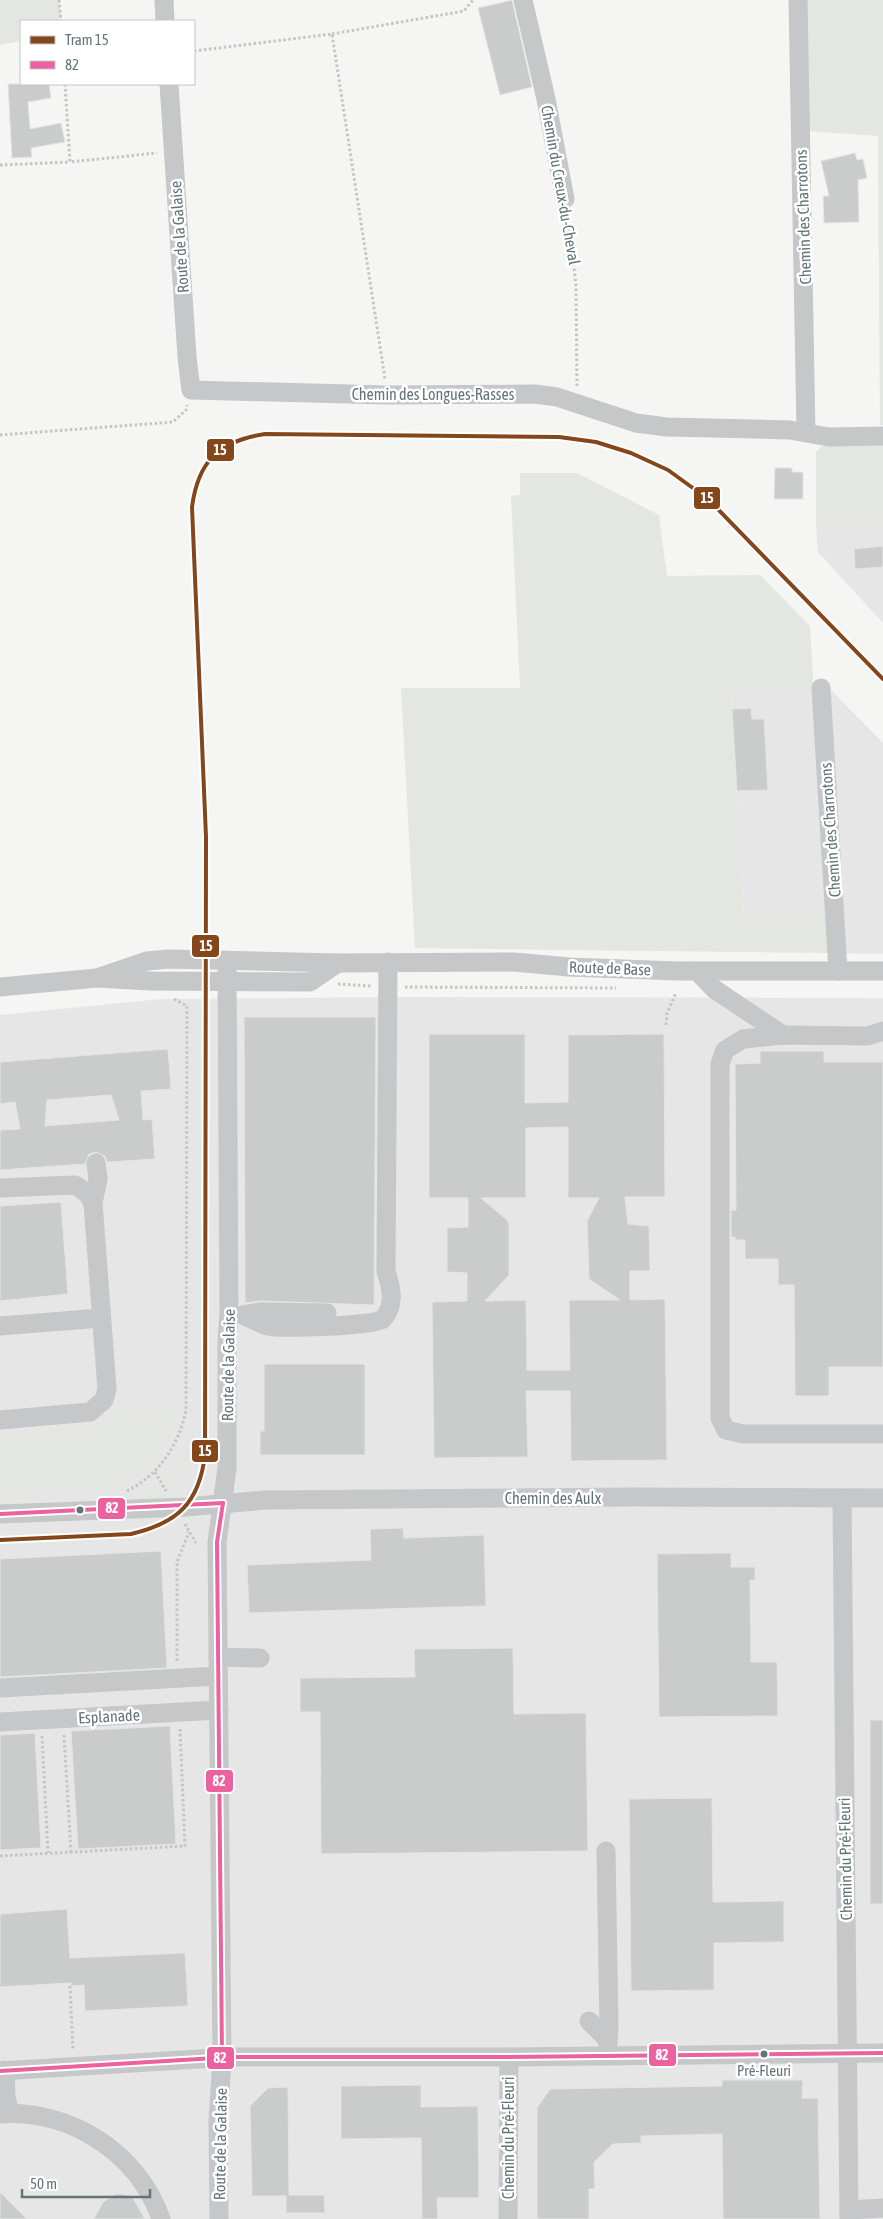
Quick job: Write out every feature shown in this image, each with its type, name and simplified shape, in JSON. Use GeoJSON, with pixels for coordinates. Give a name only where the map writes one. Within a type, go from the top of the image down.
{"type":"FeatureCollection","features":[{"type":"Feature","properties":{"kind":"street"},"geometry":{"type":"LineString","coordinates":[[164,0],[165,20]]}},
{"type":"Feature","properties":{"kind":"street","name":"Chemin du Creux-du-Cheval"},"geometry":{"type":"LineString","coordinates":[[523,0],[546,99],[565,199]]}},
{"type":"Feature","properties":{"kind":"street","name":"Chemin des Charrotons"},"geometry":{"type":"LineString","coordinates":[[798,0],[806,433]]}},
{"type":"Feature","properties":{"kind":"street","name":"Route de la Galaise"},"geometry":{"type":"LineString","coordinates":[[169,85],[191,390]]}},
{"type":"Feature","properties":{"kind":"street","name":"Chemin des Longues-Rasses"},"geometry":{"type":"LineString","coordinates":[[191,390],[386,394],[535,394],[557,397],[636,423],[659,426],[790,430],[829,437],[883,436]]}},
{"type":"Feature","properties":{"kind":"street","name":"Chemin des Charrotons"},"geometry":{"type":"LineString","coordinates":[[821,688],[838,971]]}},
{"type":"Feature","properties":{"kind":"street","name":"Route de Base"},"geometry":{"type":"LineString","coordinates":[[97,978],[147,961],[169,959],[338,963],[514,962],[568,967],[697,971],[883,972]]}},
{"type":"Feature","properties":{"kind":"street","name":"Route de la Galaise"},"geometry":{"type":"LineString","coordinates":[[219,2219],[218,2120],[222,2059],[216,1542],[227,1468],[227,1341],[236,1314],[227,960]]}},
{"type":"Feature","properties":{"kind":"street"},"geometry":{"type":"LineString","coordinates":[[236,1314],[268,1326],[344,1325],[370,1324],[381,1321],[388,1312],[391,1305],[391,1287],[386,1271],[388,962]]}},
{"type":"Feature","properties":{"kind":"street"},"geometry":{"type":"LineString","coordinates":[[310,982],[338,963]]}},
{"type":"Feature","properties":{"kind":"street"},"geometry":{"type":"LineString","coordinates":[[697,971],[714,989],[783,1035]]}},
{"type":"Feature","properties":{"kind":"street","name":"Route de Base"},"geometry":{"type":"LineString","coordinates":[[0,987],[97,978],[227,982],[310,982]]}},
{"type":"Feature","properties":{"kind":"street"},"geometry":{"type":"LineString","coordinates":[[883,1031],[868,1036],[783,1035],[743,1039],[725,1050],[720,1064],[720,1418],[726,1430],[743,1434],[883,1434]]}},
{"type":"Feature","properties":{"kind":"street"},"geometry":{"type":"LineString","coordinates":[[0,1420],[81,1414],[90,1412],[104,1400],[107,1389],[92,1203],[98,1178],[96,1163]]}},
{"type":"Feature","properties":{"kind":"street"},"geometry":{"type":"LineString","coordinates":[[0,1188],[75,1185],[87,1193],[92,1203]]}},
{"type":"Feature","properties":{"kind":"street"},"geometry":{"type":"LineString","coordinates":[[236,1314],[260,1312],[327,1313]]}},
{"type":"Feature","properties":{"kind":"street"},"geometry":{"type":"LineString","coordinates":[[0,1326],[102,1318]]}},
{"type":"Feature","properties":{"kind":"street","name":"Chemin des Aulx"},"geometry":{"type":"LineString","coordinates":[[0,1514],[223,1504],[260,1500],[376,1498],[883,1498]]}},
{"type":"Feature","properties":{"kind":"street","name":"Chemin du Pré-Fleuri"},"geometry":{"type":"LineString","coordinates":[[842,1499],[849,2214]]}},
{"type":"Feature","properties":{"kind":"street"},"geometry":{"type":"LineString","coordinates":[[218,1657],[260,1658]]}},
{"type":"Feature","properties":{"kind":"street"},"geometry":{"type":"LineString","coordinates":[[0,1688],[218,1676]]}},
{"type":"Feature","properties":{"kind":"street","name":"Esplanade"},"geometry":{"type":"LineString","coordinates":[[0,1722],[219,1710]]}},
{"type":"Feature","properties":{"kind":"street"},"geometry":{"type":"LineString","coordinates":[[606,1851],[610,2028],[608,2048]]}},
{"type":"Feature","properties":{"kind":"street"},"geometry":{"type":"LineString","coordinates":[[589,2021],[608,2048]]}},
{"type":"Feature","properties":{"kind":"street"},"geometry":{"type":"LineString","coordinates":[[161,2219],[140,2180],[126,2163],[96,2137],[52,2117],[5,2113],[6,2098],[2,2070],[274,2056],[509,2057],[608,2048],[847,2054],[883,2053]]}},
{"type":"Feature","properties":{"kind":"street","name":"Chemin du Pré-Fleuri"},"geometry":{"type":"LineString","coordinates":[[508,2219],[509,2057]]}},
{"type":"Feature","properties":{"kind":"street"},"geometry":{"type":"LineString","coordinates":[[849,2214],[883,2208]]}},
{"type":"Feature","properties":{"kind":"path"},"geometry":{"type":"LineString","coordinates":[[59,0],[61,20]]}},
{"type":"Feature","properties":{"kind":"path"},"geometry":{"type":"LineString","coordinates":[[195,51],[332,34],[464,11],[473,0]]}},
{"type":"Feature","properties":{"kind":"path"},"geometry":{"type":"LineString","coordinates":[[332,34],[386,394]]}},
{"type":"Feature","properties":{"kind":"path"},"geometry":{"type":"LineString","coordinates":[[65,85],[70,162]]}},
{"type":"Feature","properties":{"kind":"path"},"geometry":{"type":"LineString","coordinates":[[0,165],[70,162],[173,151]]}},
{"type":"Feature","properties":{"kind":"path","name":"Chemin du Creux-du-Cheval"},"geometry":{"type":"LineString","coordinates":[[565,199],[573,246],[577,297],[578,380],[575,403]]}},
{"type":"Feature","properties":{"kind":"path"},"geometry":{"type":"LineString","coordinates":[[0,435],[173,422],[186,410],[191,390]]}},
{"type":"Feature","properties":{"kind":"path"},"geometry":{"type":"LineString","coordinates":[[310,982],[388,987],[625,988]]}},
{"type":"Feature","properties":{"kind":"path"},"geometry":{"type":"LineString","coordinates":[[666,1025],[667,1013],[674,1002],[676,993]]}},
{"type":"Feature","properties":{"kind":"path"},"geometry":{"type":"LineString","coordinates":[[122,1493],[143,1481],[164,1461],[181,1432],[186,1410],[187,1006],[171,998]]}},
{"type":"Feature","properties":{"kind":"path"},"geometry":{"type":"LineString","coordinates":[[177,1678],[177,1562],[189,1532],[196,1543]]}},
{"type":"Feature","properties":{"kind":"path"},"geometry":{"type":"LineString","coordinates":[[0,1856],[185,1846],[179,1712]]}},
{"type":"Feature","properties":{"kind":"path"},"geometry":{"type":"LineString","coordinates":[[63,1718],[70,1852]]}},
{"type":"Feature","properties":{"kind":"path"},"geometry":{"type":"LineString","coordinates":[[41,1720],[48,1853]]}},
{"type":"Feature","properties":{"kind":"path"},"geometry":{"type":"LineString","coordinates":[[70,1986],[74,2067]]}},
{"type":"Feature","properties":{"kind":"shaded area"},"geometry":{"type":"Polygon","coordinates":[[[0,0],[59,0],[61,20],[20,20],[20,41],[0,45],[0,0]]]}},
{"type":"Feature","properties":{"kind":"shaded area"},"geometry":{"type":"Polygon","coordinates":[[[804,0],[883,0],[883,425],[880,425],[878,136],[806,131],[804,0]]]}},
{"type":"Feature","properties":{"kind":"shaded area"},"geometry":{"type":"Polygon","coordinates":[[[883,445],[883,526],[816,526],[816,452],[822,446],[883,445]]]}},
{"type":"Feature","properties":{"kind":"shaded area"},"geometry":{"type":"Polygon","coordinates":[[[520,473],[577,473],[659,515],[667,576],[760,575],[810,626],[814,694],[731,694],[744,917],[826,914],[826,953],[415,948],[401,688],[520,688],[511,496],[520,495],[520,473]]]}},
{"type":"Feature","properties":{"kind":"shaded area"},"geometry":{"type":"Polygon","coordinates":[[[816,526],[883,526],[883,623],[818,552],[816,526]]]}},
{"type":"Feature","properties":{"kind":"shaded area"},"geometry":{"type":"Polygon","coordinates":[[[815,680],[830,689],[883,743],[883,954],[826,953],[826,914],[744,917],[731,693],[814,694],[815,680]]]}},
{"type":"Feature","properties":{"kind":"shaded area"},"geometry":{"type":"Polygon","coordinates":[[[401,997],[883,998],[883,2219],[0,2219],[0,1015],[162,999],[401,997]]]}},
{"type":"Feature","properties":{"kind":"shaded area"},"geometry":{"type":"Polygon","coordinates":[[[172,1387],[178,1387],[174,1430],[161,1454],[144,1471],[126,1482],[106,1490],[0,1497],[0,1433],[89,1427],[98,1424],[112,1413],[119,1400],[124,1399],[126,1413],[172,1409],[172,1387]]]}},
{"type":"Feature","properties":{"kind":"shaded area"},"geometry":{"type":"Polygon","coordinates":[[[177,1451],[190,1452],[188,1467],[175,1491],[169,1487],[163,1475],[177,1451]]]}},
{"type":"Feature","properties":{"kind":"shaded area"},"geometry":{"type":"Polygon","coordinates":[[[153,1482],[157,1483],[167,1500],[136,1503],[136,1493],[153,1482]]]}},
{"type":"Feature","properties":{"kind":"building"},"geometry":{"type":"Polygon","coordinates":[[[512,0],[532,87],[500,95],[478,8],[512,0]]]}},
{"type":"Feature","properties":{"kind":"building"},"geometry":{"type":"Polygon","coordinates":[[[8,84],[49,85],[51,98],[28,102],[30,129],[61,123],[65,142],[31,148],[32,157],[12,158],[8,84]]]}},
{"type":"Feature","properties":{"kind":"building"},"geometry":{"type":"Polygon","coordinates":[[[855,153],[857,160],[863,159],[867,178],[858,180],[859,222],[824,223],[823,196],[829,196],[821,161],[855,153]]]}},
{"type":"Feature","properties":{"kind":"building"},"geometry":{"type":"Polygon","coordinates":[[[775,468],[792,468],[792,472],[803,472],[803,499],[774,499],[775,468]]]}},
{"type":"Feature","properties":{"kind":"building"},"geometry":{"type":"Polygon","coordinates":[[[883,546],[883,567],[855,569],[854,549],[883,546]]]}},
{"type":"Feature","properties":{"kind":"building"},"geometry":{"type":"Polygon","coordinates":[[[751,708],[752,719],[764,719],[768,790],[737,791],[732,709],[751,708]]]}},
{"type":"Feature","properties":{"kind":"building"},"geometry":{"type":"Polygon","coordinates":[[[244,1017],[376,1017],[374,1305],[260,1301],[245,1303],[244,1017]]]}},
{"type":"Feature","properties":{"kind":"building"},"geometry":{"type":"Polygon","coordinates":[[[429,1034],[525,1034],[525,1103],[568,1102],[568,1035],[664,1034],[665,1197],[625,1197],[628,1224],[649,1226],[650,1271],[630,1271],[630,1300],[665,1299],[667,1460],[571,1461],[570,1391],[526,1391],[528,1457],[434,1458],[432,1302],[467,1301],[467,1273],[447,1272],[447,1228],[468,1227],[468,1198],[429,1198],[429,1034]],[[568,1127],[526,1128],[526,1198],[481,1198],[507,1220],[509,1224],[509,1275],[485,1301],[526,1300],[527,1370],[570,1370],[569,1300],[620,1300],[589,1279],[587,1221],[599,1198],[568,1198],[568,1127]]]}},
{"type":"Feature","properties":{"kind":"building"},"geometry":{"type":"Polygon","coordinates":[[[168,1049],[171,1089],[141,1091],[143,1120],[152,1119],[155,1159],[107,1162],[105,1156],[95,1152],[89,1154],[85,1164],[0,1170],[0,1130],[20,1129],[15,1102],[0,1104],[0,1062],[168,1049]],[[111,1095],[47,1100],[45,1126],[119,1120],[111,1095]]]}},
{"type":"Feature","properties":{"kind":"building"},"geometry":{"type":"Polygon","coordinates":[[[760,1051],[824,1051],[824,1062],[883,1062],[883,1367],[829,1367],[829,1396],[795,1396],[794,1285],[778,1285],[778,1259],[745,1259],[745,1240],[735,1240],[735,1237],[731,1237],[731,1210],[736,1210],[735,1064],[760,1063],[760,1051]]]}},
{"type":"Feature","properties":{"kind":"building"},"geometry":{"type":"Polygon","coordinates":[[[61,1202],[68,1294],[0,1301],[0,1206],[61,1202]]]}},
{"type":"Feature","properties":{"kind":"building"},"geometry":{"type":"Polygon","coordinates":[[[264,1364],[365,1364],[365,1455],[260,1455],[260,1431],[264,1431],[264,1364]]]}},
{"type":"Feature","properties":{"kind":"building"},"geometry":{"type":"Polygon","coordinates":[[[403,1528],[404,1538],[484,1535],[486,1606],[249,1613],[247,1565],[371,1560],[370,1529],[403,1528]]]}},
{"type":"Feature","properties":{"kind":"building"},"geometry":{"type":"Polygon","coordinates":[[[161,1551],[167,1668],[0,1677],[0,1559],[161,1551]]]}},
{"type":"Feature","properties":{"kind":"building"},"geometry":{"type":"Polygon","coordinates":[[[731,1553],[731,1567],[755,1567],[755,1580],[750,1580],[751,1662],[777,1662],[778,1716],[659,1717],[657,1554],[731,1553]]]}},
{"type":"Feature","properties":{"kind":"building"},"geometry":{"type":"Polygon","coordinates":[[[513,1648],[514,1714],[586,1713],[588,1851],[321,1854],[320,1712],[300,1712],[300,1678],[415,1677],[414,1649],[513,1648]]]}},
{"type":"Feature","properties":{"kind":"building"},"geometry":{"type":"Polygon","coordinates":[[[870,1720],[883,1720],[883,1904],[870,1904],[870,1720]]]}},
{"type":"Feature","properties":{"kind":"building"},"geometry":{"type":"Polygon","coordinates":[[[170,1726],[176,1844],[78,1849],[71,1731],[170,1726]]]}},
{"type":"Feature","properties":{"kind":"building"},"geometry":{"type":"Polygon","coordinates":[[[35,1733],[41,1848],[0,1850],[0,1735],[35,1733]]]}},
{"type":"Feature","properties":{"kind":"building"},"geometry":{"type":"Polygon","coordinates":[[[712,1798],[713,1902],[784,1901],[784,1942],[714,1943],[714,1990],[631,1991],[629,1799],[712,1798]]]}},
{"type":"Feature","properties":{"kind":"building"},"geometry":{"type":"Polygon","coordinates":[[[67,1909],[70,1958],[185,1953],[188,2006],[85,2011],[84,1985],[70,1986],[71,1983],[0,1987],[0,1914],[67,1909]]]}},
{"type":"Feature","properties":{"kind":"building"},"geometry":{"type":"Polygon","coordinates":[[[722,2080],[803,2080],[802,2098],[818,2098],[820,2219],[723,2219],[722,2134],[641,2136],[641,2143],[613,2144],[594,2162],[595,2189],[589,2189],[589,2219],[537,2219],[537,2108],[550,2089],[722,2086],[722,2080]]]}},
{"type":"Feature","properties":{"kind":"building"},"geometry":{"type":"Polygon","coordinates":[[[421,2085],[421,2107],[478,2106],[479,2198],[437,2198],[438,2219],[422,2219],[421,2138],[341,2139],[341,2086],[421,2085]]]}},
{"type":"Feature","properties":{"kind":"building"},"geometry":{"type":"Polygon","coordinates":[[[288,2087],[289,2195],[324,2195],[325,2213],[286,2213],[286,2196],[252,2196],[250,2106],[268,2088],[288,2087]]]}},
{"type":"Feature","properties":{"kind":"building"},"geometry":{"type":"Polygon","coordinates":[[[0,2192],[27,2219],[0,2219],[0,2192]]]}},
{"type":"Feature","properties":{"kind":"building"},"geometry":{"type":"Polygon","coordinates":[[[116,2194],[123,2194],[133,2198],[145,2219],[94,2219],[103,2202],[116,2194]]]}},
{"type":"Feature","properties":{"kind":"tram line","name":"15"},"geometry":{"type":"LineString","coordinates":[[0,1540],[131,1534],[162,1524],[173,1517],[191,1498],[198,1486],[202,1472],[205,1455],[206,837],[192,507],[199,477],[214,456],[223,448],[235,442],[265,434],[559,437],[596,442],[631,453],[668,470],[708,499],[883,679]]}},
{"type":"Feature","properties":{"kind":"transit line","name":"82"},"geometry":{"type":"LineString","coordinates":[[0,1514],[223,1503]]}},
{"type":"Feature","properties":{"kind":"transit line","name":"82"},"geometry":{"type":"LineString","coordinates":[[222,2059],[217,1542],[223,1503]]}},
{"type":"Feature","properties":{"kind":"transit line","name":"82"},"geometry":{"type":"LineString","coordinates":[[0,2071],[232,2057],[509,2057],[883,2053]]}},
{"type":"Feature","properties":{"kind":"place","name":"Pré-Fleuri"},"geometry":{"type":"Point","coordinates":[764,2054]}}]}
